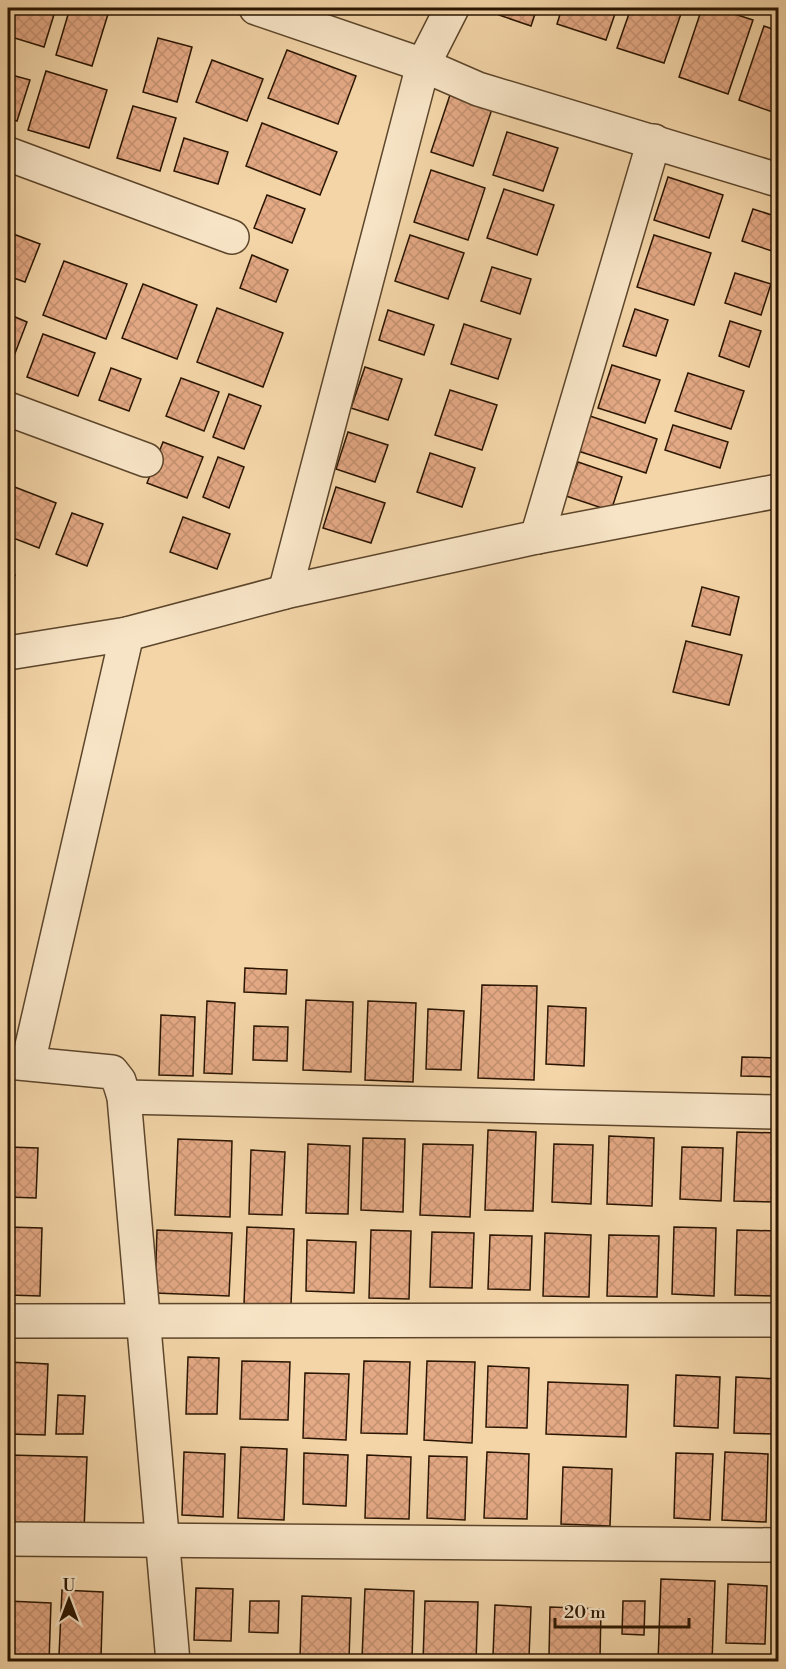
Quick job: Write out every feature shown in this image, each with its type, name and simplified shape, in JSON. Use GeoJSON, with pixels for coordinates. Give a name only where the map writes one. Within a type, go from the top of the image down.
{"type":"FeatureCollection","features":[{"type":"Feature","properties":{"kind":"street"},"geometry":{"type":"LineString","coordinates":[[256,8],[423,65],[478,89],[778,180]]}},
{"type":"Feature","properties":{"kind":"street"},"geometry":{"type":"LineString","coordinates":[[285,592],[423,65],[452,8]]}},
{"type":"Feature","properties":{"kind":"street"},"geometry":{"type":"LineString","coordinates":[[537,537],[654,141]]}},
{"type":"Feature","properties":{"kind":"street"},"geometry":{"type":"LineString","coordinates":[[8,154],[232,237]]}},
{"type":"Feature","properties":{"kind":"street"},"geometry":{"type":"LineString","coordinates":[[8,409],[146,460]]}},
{"type":"Feature","properties":{"kind":"street"},"geometry":{"type":"LineString","coordinates":[[14,648],[127,634],[285,592],[537,537],[778,491]]}},
{"type":"Feature","properties":{"kind":"street"},"geometry":{"type":"LineString","coordinates":[[127,634],[18,1063],[112,1072],[119,1080],[124,1097],[173,1662]]}},
{"type":"Feature","properties":{"kind":"street"},"geometry":{"type":"LineString","coordinates":[[124,1097],[778,1112]]}},
{"type":"Feature","properties":{"kind":"street"},"geometry":{"type":"LineString","coordinates":[[8,1321],[778,1320]]}},
{"type":"Feature","properties":{"kind":"street"},"geometry":{"type":"LineString","coordinates":[[8,1539],[778,1545]]}},
{"type":"Feature","properties":{"kind":"building"},"geometry":{"type":"Polygon","coordinates":[[[8,8],[56,8],[44,47],[8,36],[8,8]]]}},
{"type":"Feature","properties":{"kind":"building"},"geometry":{"type":"Polygon","coordinates":[[[70,8],[85,8],[108,14],[92,66],[56,55],[70,8]]]}},
{"type":"Feature","properties":{"kind":"building"},"geometry":{"type":"Polygon","coordinates":[[[501,8],[537,8],[531,26],[499,15],[501,8]]]}},
{"type":"Feature","properties":{"kind":"building"},"geometry":{"type":"Polygon","coordinates":[[[562,8],[617,8],[606,40],[557,24],[562,8]]]}},
{"type":"Feature","properties":{"kind":"building"},"geometry":{"type":"Polygon","coordinates":[[[631,8],[683,8],[664,63],[617,48],[631,8]]]}},
{"type":"Feature","properties":{"kind":"building"},"geometry":{"type":"Polygon","coordinates":[[[702,8],[716,8],[753,20],[728,94],[679,77],[702,8]]]}},
{"type":"Feature","properties":{"kind":"building"},"geometry":{"type":"Polygon","coordinates":[[[764,26],[778,31],[778,114],[739,100],[764,26]]]}},
{"type":"Feature","properties":{"kind":"building"},"geometry":{"type":"Polygon","coordinates":[[[158,38],[192,47],[177,102],[143,92],[158,38]]]}},
{"type":"Feature","properties":{"kind":"building"},"geometry":{"type":"Polygon","coordinates":[[[287,50],[356,76],[338,124],[268,98],[287,50]]]}},
{"type":"Feature","properties":{"kind":"building"},"geometry":{"type":"Polygon","coordinates":[[[212,60],[263,79],[247,121],[196,102],[212,60]]]}},
{"type":"Feature","properties":{"kind":"building"},"geometry":{"type":"Polygon","coordinates":[[[46,71],[107,90],[89,148],[28,130],[46,71]]]}},
{"type":"Feature","properties":{"kind":"building"},"geometry":{"type":"Polygon","coordinates":[[[8,74],[30,80],[17,121],[8,118],[8,74]]]}},
{"type":"Feature","properties":{"kind":"building"},"geometry":{"type":"Polygon","coordinates":[[[450,95],[492,109],[473,166],[431,152],[450,95]]]}},
{"type":"Feature","properties":{"kind":"building"},"geometry":{"type":"Polygon","coordinates":[[[133,106],[176,118],[160,171],[117,158],[133,106]]]}},
{"type":"Feature","properties":{"kind":"building"},"geometry":{"type":"Polygon","coordinates":[[[262,123],[337,152],[320,195],[246,166],[262,123]]]}},
{"type":"Feature","properties":{"kind":"building"},"geometry":{"type":"Polygon","coordinates":[[[507,132],[558,148],[543,191],[493,175],[507,132]]]}},
{"type":"Feature","properties":{"kind":"building"},"geometry":{"type":"Polygon","coordinates":[[[184,138],[228,152],[218,184],[174,171],[184,138]]]}},
{"type":"Feature","properties":{"kind":"building"},"geometry":{"type":"Polygon","coordinates":[[[431,170],[485,188],[468,240],[414,222],[431,170]]]}},
{"type":"Feature","properties":{"kind":"building"},"geometry":{"type":"Polygon","coordinates":[[[668,177],[723,195],[709,238],[654,220],[668,177]]]}},
{"type":"Feature","properties":{"kind":"building"},"geometry":{"type":"Polygon","coordinates":[[[504,189],[554,205],[537,255],[487,238],[504,189]]]}},
{"type":"Feature","properties":{"kind":"building"},"geometry":{"type":"Polygon","coordinates":[[[267,195],[305,209],[292,243],[254,228],[267,195]]]}},
{"type":"Feature","properties":{"kind":"building"},"geometry":{"type":"Polygon","coordinates":[[[753,209],[778,217],[778,253],[742,241],[753,209]]]}},
{"type":"Feature","properties":{"kind":"building"},"geometry":{"type":"Polygon","coordinates":[[[8,232],[40,244],[25,282],[8,276],[8,232]]]}},
{"type":"Feature","properties":{"kind":"building"},"geometry":{"type":"Polygon","coordinates":[[[410,235],[464,253],[448,299],[395,281],[410,235]]]}},
{"type":"Feature","properties":{"kind":"building"},"geometry":{"type":"Polygon","coordinates":[[[654,235],[711,253],[694,305],[637,287],[654,235]]]}},
{"type":"Feature","properties":{"kind":"building"},"geometry":{"type":"Polygon","coordinates":[[[252,255],[288,270],[276,302],[240,288],[252,255]]]}},
{"type":"Feature","properties":{"kind":"building"},"geometry":{"type":"Polygon","coordinates":[[[64,261],[127,284],[106,339],[43,315],[64,261]]]}},
{"type":"Feature","properties":{"kind":"building"},"geometry":{"type":"Polygon","coordinates":[[[492,267],[531,279],[520,314],[481,301],[492,267]]]}},
{"type":"Feature","properties":{"kind":"building"},"geometry":{"type":"Polygon","coordinates":[[[735,273],[771,284],[761,315],[725,303],[735,273]]]}},
{"type":"Feature","properties":{"kind":"building"},"geometry":{"type":"Polygon","coordinates":[[[143,284],[197,305],[177,359],[122,338],[143,284]]]}},
{"type":"Feature","properties":{"kind":"building"},"geometry":{"type":"Polygon","coordinates":[[[217,308],[283,333],[263,387],[197,362],[217,308]]]}},
{"type":"Feature","properties":{"kind":"building"},"geometry":{"type":"Polygon","coordinates":[[[635,309],[668,320],[656,356],[623,346],[635,309]]]}},
{"type":"Feature","properties":{"kind":"building"},"geometry":{"type":"Polygon","coordinates":[[[388,310],[434,325],[424,355],[379,340],[388,310]]]}},
{"type":"Feature","properties":{"kind":"building"},"geometry":{"type":"Polygon","coordinates":[[[8,314],[27,322],[9,369],[8,369],[8,314]]]}},
{"type":"Feature","properties":{"kind":"building"},"geometry":{"type":"Polygon","coordinates":[[[730,321],[761,331],[749,367],[719,356],[730,321]]]}},
{"type":"Feature","properties":{"kind":"building"},"geometry":{"type":"Polygon","coordinates":[[[464,324],[511,339],[498,379],[451,364],[464,324]]]}},
{"type":"Feature","properties":{"kind":"building"},"geometry":{"type":"Polygon","coordinates":[[[43,334],[95,353],[78,396],[27,377],[43,334]]]}},
{"type":"Feature","properties":{"kind":"building"},"geometry":{"type":"Polygon","coordinates":[[[612,365],[660,380],[645,423],[598,408],[612,365]]]}},
{"type":"Feature","properties":{"kind":"building"},"geometry":{"type":"Polygon","coordinates":[[[365,367],[402,379],[388,420],[351,408],[365,367]]]}},
{"type":"Feature","properties":{"kind":"building"},"geometry":{"type":"Polygon","coordinates":[[[111,368],[141,379],[129,411],[99,400],[111,368]]]}},
{"type":"Feature","properties":{"kind":"building"},"geometry":{"type":"Polygon","coordinates":[[[688,373],[744,391],[731,429],[675,411],[688,373]]]}},
{"type":"Feature","properties":{"kind":"building"},"geometry":{"type":"Polygon","coordinates":[[[181,378],[219,392],[204,431],[166,416],[181,378]]]}},
{"type":"Feature","properties":{"kind":"building"},"geometry":{"type":"Polygon","coordinates":[[[450,390],[497,405],[482,450],[435,435],[450,390]]]}},
{"type":"Feature","properties":{"kind":"building"},"geometry":{"type":"Polygon","coordinates":[[[229,394],[261,406],[244,449],[213,437],[229,394]]]}},
{"type":"Feature","properties":{"kind":"building"},"geometry":{"type":"Polygon","coordinates":[[[590,416],[657,439],[646,473],[578,451],[590,416]]]}},
{"type":"Feature","properties":{"kind":"building"},"geometry":{"type":"Polygon","coordinates":[[[673,425],[728,442],[720,468],[665,450],[673,425]]]}},
{"type":"Feature","properties":{"kind":"building"},"geometry":{"type":"Polygon","coordinates":[[[348,432],[388,445],[375,482],[336,469],[348,432]]]}},
{"type":"Feature","properties":{"kind":"building"},"geometry":{"type":"Polygon","coordinates":[[[163,442],[203,457],[187,498],[147,483],[163,442]]]}},
{"type":"Feature","properties":{"kind":"building"},"geometry":{"type":"Polygon","coordinates":[[[430,453],[475,468],[462,507],[417,492],[430,453]]]}},
{"type":"Feature","properties":{"kind":"building"},"geometry":{"type":"Polygon","coordinates":[[[218,457],[244,467],[229,508],[203,497],[218,457]]]}},
{"type":"Feature","properties":{"kind":"building"},"geometry":{"type":"Polygon","coordinates":[[[578,462],[622,477],[611,511],[566,496],[578,462]]]}},
{"type":"Feature","properties":{"kind":"building"},"geometry":{"type":"Polygon","coordinates":[[[12,486],[56,503],[39,548],[8,536],[8,497],[12,486]]]}},
{"type":"Feature","properties":{"kind":"building"},"geometry":{"type":"Polygon","coordinates":[[[336,487],[385,503],[371,543],[323,528],[336,487]]]}},
{"type":"Feature","properties":{"kind":"building"},"geometry":{"type":"Polygon","coordinates":[[[72,513],[103,524],[87,566],[56,554],[72,513]]]}},
{"type":"Feature","properties":{"kind":"building"},"geometry":{"type":"Polygon","coordinates":[[[183,517],[230,534],[217,569],[170,552],[183,517]]]}},
{"type":"Feature","properties":{"kind":"building"},"geometry":{"type":"Polygon","coordinates":[[[8,573],[15,575],[8,594],[8,573]]]}},
{"type":"Feature","properties":{"kind":"building"},"geometry":{"type":"Polygon","coordinates":[[[702,587],[739,597],[730,635],[692,626],[702,587]]]}},
{"type":"Feature","properties":{"kind":"building"},"geometry":{"type":"Polygon","coordinates":[[[686,641],[742,655],[729,705],[673,692],[686,641]]]}},
{"type":"Feature","properties":{"kind":"building"},"geometry":{"type":"Polygon","coordinates":[[[245,968],[287,970],[286,994],[244,992],[245,968]]]}},
{"type":"Feature","properties":{"kind":"building"},"geometry":{"type":"Polygon","coordinates":[[[482,985],[537,986],[534,1080],[478,1078],[482,985]]]}},
{"type":"Feature","properties":{"kind":"building"},"geometry":{"type":"Polygon","coordinates":[[[306,1000],[353,1002],[351,1072],[303,1070],[306,1000]]]}},
{"type":"Feature","properties":{"kind":"building"},"geometry":{"type":"Polygon","coordinates":[[[207,1001],[235,1003],[232,1074],[204,1073],[207,1001]]]}},
{"type":"Feature","properties":{"kind":"building"},"geometry":{"type":"Polygon","coordinates":[[[368,1001],[416,1003],[413,1082],[365,1080],[368,1001]]]}},
{"type":"Feature","properties":{"kind":"building"},"geometry":{"type":"Polygon","coordinates":[[[548,1006],[586,1008],[584,1066],[546,1064],[548,1006]]]}},
{"type":"Feature","properties":{"kind":"building"},"geometry":{"type":"Polygon","coordinates":[[[428,1009],[464,1011],[461,1070],[426,1069],[428,1009]]]}},
{"type":"Feature","properties":{"kind":"building"},"geometry":{"type":"Polygon","coordinates":[[[161,1015],[195,1017],[193,1076],[159,1075],[161,1015]]]}},
{"type":"Feature","properties":{"kind":"building"},"geometry":{"type":"Polygon","coordinates":[[[254,1026],[288,1027],[287,1061],[253,1060],[254,1026]]]}},
{"type":"Feature","properties":{"kind":"building"},"geometry":{"type":"Polygon","coordinates":[[[742,1057],[778,1058],[778,1077],[741,1076],[742,1057]]]}},
{"type":"Feature","properties":{"kind":"building"},"geometry":{"type":"Polygon","coordinates":[[[488,1130],[536,1132],[533,1211],[485,1210],[488,1130]]]}},
{"type":"Feature","properties":{"kind":"building"},"geometry":{"type":"Polygon","coordinates":[[[737,1132],[778,1133],[778,1202],[734,1201],[737,1132]]]}},
{"type":"Feature","properties":{"kind":"building"},"geometry":{"type":"Polygon","coordinates":[[[609,1136],[654,1138],[652,1206],[607,1204],[609,1136]]]}},
{"type":"Feature","properties":{"kind":"building"},"geometry":{"type":"Polygon","coordinates":[[[363,1138],[405,1139],[403,1212],[361,1210],[363,1138]]]}},
{"type":"Feature","properties":{"kind":"building"},"geometry":{"type":"Polygon","coordinates":[[[178,1139],[232,1141],[230,1217],[175,1215],[178,1139]]]}},
{"type":"Feature","properties":{"kind":"building"},"geometry":{"type":"Polygon","coordinates":[[[308,1144],[350,1146],[348,1214],[306,1213],[308,1144]]]}},
{"type":"Feature","properties":{"kind":"building"},"geometry":{"type":"Polygon","coordinates":[[[423,1144],[473,1145],[470,1217],[420,1215],[423,1144]]]}},
{"type":"Feature","properties":{"kind":"building"},"geometry":{"type":"Polygon","coordinates":[[[554,1144],[593,1145],[591,1204],[552,1202],[554,1144]]]}},
{"type":"Feature","properties":{"kind":"building"},"geometry":{"type":"Polygon","coordinates":[[[8,1147],[38,1148],[36,1198],[8,1197],[8,1147]]]}},
{"type":"Feature","properties":{"kind":"building"},"geometry":{"type":"Polygon","coordinates":[[[682,1147],[723,1148],[721,1201],[680,1199],[682,1147]]]}},
{"type":"Feature","properties":{"kind":"building"},"geometry":{"type":"Polygon","coordinates":[[[251,1150],[285,1152],[282,1215],[249,1214],[251,1150]]]}},
{"type":"Feature","properties":{"kind":"building"},"geometry":{"type":"Polygon","coordinates":[[[8,1227],[42,1228],[40,1296],[8,1295],[8,1227]]]}},
{"type":"Feature","properties":{"kind":"building"},"geometry":{"type":"Polygon","coordinates":[[[247,1227],[294,1229],[291,1305],[244,1304],[247,1227]]]}},
{"type":"Feature","properties":{"kind":"building"},"geometry":{"type":"Polygon","coordinates":[[[674,1227],[716,1228],[714,1296],[672,1294],[674,1227]]]}},
{"type":"Feature","properties":{"kind":"building"},"geometry":{"type":"Polygon","coordinates":[[[157,1230],[232,1233],[229,1296],[155,1293],[157,1230]]]}},
{"type":"Feature","properties":{"kind":"building"},"geometry":{"type":"Polygon","coordinates":[[[371,1230],[411,1231],[409,1299],[369,1298],[371,1230]]]}},
{"type":"Feature","properties":{"kind":"building"},"geometry":{"type":"Polygon","coordinates":[[[737,1230],[778,1231],[778,1296],[735,1295],[737,1230]]]}},
{"type":"Feature","properties":{"kind":"building"},"geometry":{"type":"Polygon","coordinates":[[[432,1232],[474,1233],[472,1288],[430,1287],[432,1232]]]}},
{"type":"Feature","properties":{"kind":"building"},"geometry":{"type":"Polygon","coordinates":[[[545,1233],[591,1235],[589,1297],[543,1296],[545,1233]]]}},
{"type":"Feature","properties":{"kind":"building"},"geometry":{"type":"Polygon","coordinates":[[[490,1235],[532,1236],[530,1290],[488,1289],[490,1235]]]}},
{"type":"Feature","properties":{"kind":"building"},"geometry":{"type":"Polygon","coordinates":[[[609,1235],[659,1236],[657,1297],[607,1296],[609,1235]]]}},
{"type":"Feature","properties":{"kind":"building"},"geometry":{"type":"Polygon","coordinates":[[[307,1240],[356,1242],[354,1293],[306,1291],[307,1240]]]}},
{"type":"Feature","properties":{"kind":"building"},"geometry":{"type":"Polygon","coordinates":[[[188,1357],[219,1358],[217,1414],[186,1414],[188,1357]]]}},
{"type":"Feature","properties":{"kind":"building"},"geometry":{"type":"Polygon","coordinates":[[[242,1361],[290,1362],[288,1420],[240,1419],[242,1361]]]}},
{"type":"Feature","properties":{"kind":"building"},"geometry":{"type":"Polygon","coordinates":[[[364,1361],[410,1362],[407,1434],[361,1433],[364,1361]]]}},
{"type":"Feature","properties":{"kind":"building"},"geometry":{"type":"Polygon","coordinates":[[[427,1361],[475,1362],[472,1443],[424,1440],[427,1361]]]}},
{"type":"Feature","properties":{"kind":"building"},"geometry":{"type":"Polygon","coordinates":[[[8,1362],[48,1364],[45,1435],[8,1434],[8,1362]]]}},
{"type":"Feature","properties":{"kind":"building"},"geometry":{"type":"Polygon","coordinates":[[[488,1366],[529,1368],[527,1428],[486,1427],[488,1366]]]}},
{"type":"Feature","properties":{"kind":"building"},"geometry":{"type":"Polygon","coordinates":[[[305,1373],[349,1374],[346,1440],[303,1438],[305,1373]]]}},
{"type":"Feature","properties":{"kind":"building"},"geometry":{"type":"Polygon","coordinates":[[[676,1375],[720,1377],[718,1428],[674,1426],[676,1375]]]}},
{"type":"Feature","properties":{"kind":"building"},"geometry":{"type":"Polygon","coordinates":[[[736,1377],[778,1379],[778,1434],[734,1433],[736,1377]]]}},
{"type":"Feature","properties":{"kind":"building"},"geometry":{"type":"Polygon","coordinates":[[[548,1382],[628,1385],[626,1437],[546,1434],[548,1382]]]}},
{"type":"Feature","properties":{"kind":"building"},"geometry":{"type":"Polygon","coordinates":[[[58,1395],[85,1396],[83,1434],[56,1434],[58,1395]]]}},
{"type":"Feature","properties":{"kind":"building"},"geometry":{"type":"Polygon","coordinates":[[[241,1447],[287,1449],[284,1520],[238,1518],[241,1447]]]}},
{"type":"Feature","properties":{"kind":"building"},"geometry":{"type":"Polygon","coordinates":[[[184,1452],[225,1454],[223,1517],[182,1515],[184,1452]]]}},
{"type":"Feature","properties":{"kind":"building"},"geometry":{"type":"Polygon","coordinates":[[[487,1452],[529,1454],[527,1519],[484,1518],[487,1452]]]}},
{"type":"Feature","properties":{"kind":"building"},"geometry":{"type":"Polygon","coordinates":[[[725,1452],[768,1454],[766,1522],[722,1520],[725,1452]]]}},
{"type":"Feature","properties":{"kind":"building"},"geometry":{"type":"Polygon","coordinates":[[[304,1453],[348,1455],[346,1506],[303,1504],[304,1453]]]}},
{"type":"Feature","properties":{"kind":"building"},"geometry":{"type":"Polygon","coordinates":[[[676,1453],[713,1454],[710,1520],[674,1518],[676,1453]]]}},
{"type":"Feature","properties":{"kind":"building"},"geometry":{"type":"Polygon","coordinates":[[[8,1455],[87,1457],[84,1530],[8,1527],[8,1455]]]}},
{"type":"Feature","properties":{"kind":"building"},"geometry":{"type":"Polygon","coordinates":[[[367,1455],[411,1457],[409,1519],[365,1518],[367,1455]]]}},
{"type":"Feature","properties":{"kind":"building"},"geometry":{"type":"Polygon","coordinates":[[[429,1456],[467,1457],[465,1520],[427,1518],[429,1456]]]}},
{"type":"Feature","properties":{"kind":"building"},"geometry":{"type":"Polygon","coordinates":[[[563,1467],[612,1469],[610,1526],[561,1524],[563,1467]]]}},
{"type":"Feature","properties":{"kind":"building"},"geometry":{"type":"Polygon","coordinates":[[[661,1579],[715,1581],[712,1662],[658,1662],[661,1579]]]}},
{"type":"Feature","properties":{"kind":"building"},"geometry":{"type":"Polygon","coordinates":[[[728,1584],[767,1586],[765,1644],[726,1643],[728,1584]]]}},
{"type":"Feature","properties":{"kind":"building"},"geometry":{"type":"Polygon","coordinates":[[[196,1588],[233,1589],[231,1641],[194,1640],[196,1588]]]}},
{"type":"Feature","properties":{"kind":"building"},"geometry":{"type":"Polygon","coordinates":[[[365,1589],[414,1591],[412,1660],[362,1658],[365,1589]]]}},
{"type":"Feature","properties":{"kind":"building"},"geometry":{"type":"Polygon","coordinates":[[[62,1590],[103,1592],[101,1657],[59,1656],[62,1590]]]}},
{"type":"Feature","properties":{"kind":"building"},"geometry":{"type":"Polygon","coordinates":[[[302,1596],[351,1598],[349,1660],[300,1658],[302,1596]]]}},
{"type":"Feature","properties":{"kind":"building"},"geometry":{"type":"Polygon","coordinates":[[[8,1601],[51,1603],[49,1662],[8,1660],[8,1601]]]}},
{"type":"Feature","properties":{"kind":"building"},"geometry":{"type":"Polygon","coordinates":[[[250,1601],[279,1601],[278,1633],[249,1632],[250,1601]]]}},
{"type":"Feature","properties":{"kind":"building"},"geometry":{"type":"Polygon","coordinates":[[[425,1601],[478,1602],[476,1662],[423,1662],[425,1601]]]}},
{"type":"Feature","properties":{"kind":"building"},"geometry":{"type":"Polygon","coordinates":[[[623,1601],[645,1601],[644,1635],[622,1634],[623,1601]]]}},
{"type":"Feature","properties":{"kind":"building"},"geometry":{"type":"Polygon","coordinates":[[[495,1605],[531,1607],[529,1657],[493,1656],[495,1605]]]}},
{"type":"Feature","properties":{"kind":"building"},"geometry":{"type":"Polygon","coordinates":[[[550,1607],[601,1609],[600,1658],[549,1656],[550,1607]]]}}]}
